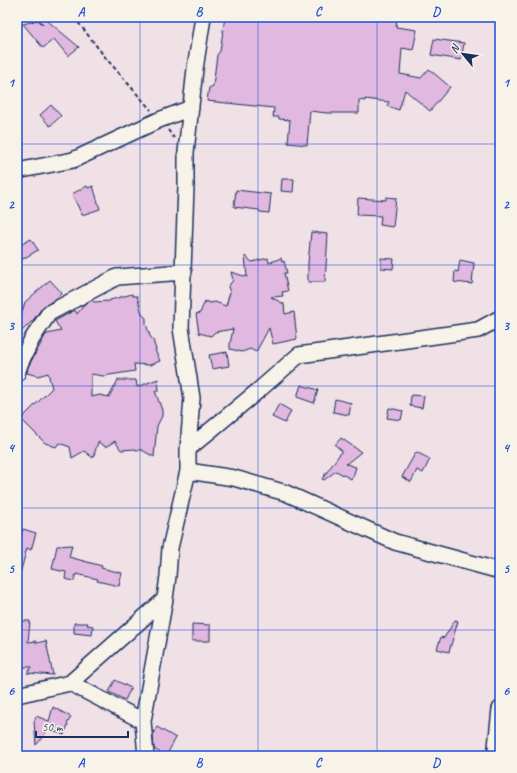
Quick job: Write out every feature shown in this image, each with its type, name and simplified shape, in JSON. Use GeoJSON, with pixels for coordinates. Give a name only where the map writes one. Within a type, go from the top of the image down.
{"type":"FeatureCollection","features":[{"type":"Feature","properties":{"kind":"street"},"geometry":{"type":"LineString","coordinates":[[146,756],[143,721],[165,599],[170,548],[188,471],[188,449],[192,398],[182,328],[186,152],[203,17]]}},
{"type":"Feature","properties":{"kind":"street"},"geometry":{"type":"LineString","coordinates":[[17,171],[73,160],[159,120],[191,108]]}},
{"type":"Feature","properties":{"kind":"street"},"geometry":{"type":"LineString","coordinates":[[17,374],[32,339],[49,313],[117,277],[184,272]]}},
{"type":"Feature","properties":{"kind":"street"},"geometry":{"type":"LineString","coordinates":[[188,449],[299,355],[478,330],[500,318]]}},
{"type":"Feature","properties":{"kind":"street"},"geometry":{"type":"LineString","coordinates":[[188,471],[234,478],[286,493],[394,542],[500,571]]}},
{"type":"Feature","properties":{"kind":"street"},"geometry":{"type":"LineString","coordinates":[[17,695],[70,683],[165,599]]}},
{"type":"Feature","properties":{"kind":"street"},"geometry":{"type":"LineString","coordinates":[[70,683],[143,721]]}},
{"type":"Feature","properties":{"kind":"street"},"geometry":{"type":"LineString","coordinates":[[499,756],[496,747],[500,709]]}},
{"type":"Feature","properties":{"kind":"path"},"geometry":{"type":"LineString","coordinates":[[74,17],[105,57],[186,152]]}},
{"type":"Feature","properties":{"kind":"building"},"geometry":{"type":"Polygon","coordinates":[[[43,17],[79,47],[68,56],[54,39],[43,48],[23,24],[38,20],[43,25],[39,19],[43,17]]]}},
{"type":"Feature","properties":{"kind":"building"},"geometry":{"type":"Polygon","coordinates":[[[225,17],[397,17],[396,27],[417,30],[413,50],[402,48],[400,74],[421,78],[429,69],[450,87],[430,111],[405,90],[399,110],[387,106],[389,102],[365,99],[365,101],[359,100],[359,113],[327,113],[310,111],[307,145],[288,143],[290,120],[273,117],[274,108],[207,101],[209,88],[213,86],[217,55],[220,51],[225,17]]]}},
{"type":"Feature","properties":{"kind":"building"},"geometry":{"type":"Polygon","coordinates":[[[434,39],[464,43],[461,60],[431,55],[434,39]]]}},
{"type":"Feature","properties":{"kind":"building"},"geometry":{"type":"Polygon","coordinates":[[[51,105],[61,116],[50,126],[40,115],[51,105]]]}},
{"type":"Feature","properties":{"kind":"building"},"geometry":{"type":"Polygon","coordinates":[[[282,179],[294,179],[293,192],[281,191],[282,179]]]}},
{"type":"Feature","properties":{"kind":"building"},"geometry":{"type":"Polygon","coordinates":[[[87,186],[88,188],[93,186],[100,209],[82,215],[72,194],[87,186]]]}},
{"type":"Feature","properties":{"kind":"building"},"geometry":{"type":"Polygon","coordinates":[[[236,190],[271,194],[269,213],[260,212],[259,210],[234,207],[236,190]]]}},
{"type":"Feature","properties":{"kind":"building"},"geometry":{"type":"Polygon","coordinates":[[[386,197],[396,198],[393,227],[380,225],[381,216],[357,215],[358,198],[386,200],[386,197]]]}},
{"type":"Feature","properties":{"kind":"building"},"geometry":{"type":"Polygon","coordinates":[[[311,232],[328,234],[325,282],[308,282],[311,232]]]}},
{"type":"Feature","properties":{"kind":"building"},"geometry":{"type":"Polygon","coordinates":[[[31,239],[38,250],[21,260],[17,252],[17,247],[31,239]]]}},
{"type":"Feature","properties":{"kind":"building"},"geometry":{"type":"Polygon","coordinates":[[[245,256],[252,262],[268,258],[269,263],[281,258],[282,262],[284,261],[287,273],[284,273],[288,291],[282,292],[283,296],[271,297],[284,304],[285,314],[294,312],[297,339],[273,344],[269,328],[256,352],[250,349],[242,352],[230,349],[233,329],[215,332],[211,336],[199,333],[196,314],[200,313],[205,301],[210,303],[215,302],[226,306],[230,292],[228,287],[233,280],[231,272],[247,277],[245,256]]]}},
{"type":"Feature","properties":{"kind":"building"},"geometry":{"type":"Polygon","coordinates":[[[381,258],[394,259],[393,269],[381,268],[381,258]]]}},
{"type":"Feature","properties":{"kind":"building"},"geometry":{"type":"Polygon","coordinates":[[[460,260],[474,263],[472,284],[454,282],[455,271],[458,272],[460,260]]]}},
{"type":"Feature","properties":{"kind":"building"},"geometry":{"type":"Polygon","coordinates":[[[50,280],[62,293],[42,308],[34,319],[17,336],[17,313],[21,315],[25,302],[50,280]]]}},
{"type":"Feature","properties":{"kind":"building"},"geometry":{"type":"Polygon","coordinates":[[[132,294],[133,296],[137,296],[142,314],[146,318],[146,324],[160,361],[150,365],[134,364],[135,371],[103,376],[91,374],[91,397],[100,395],[109,397],[118,380],[136,380],[137,387],[158,379],[159,391],[155,391],[162,410],[162,416],[157,426],[154,457],[142,450],[121,450],[115,441],[106,447],[98,442],[93,458],[84,451],[72,458],[70,447],[59,443],[56,447],[45,443],[21,419],[52,388],[48,373],[38,376],[27,373],[28,367],[45,336],[47,334],[61,331],[55,321],[75,310],[77,314],[84,305],[92,300],[94,302],[110,301],[132,294]]]}},
{"type":"Feature","properties":{"kind":"building"},"geometry":{"type":"Polygon","coordinates":[[[227,352],[229,366],[212,369],[209,355],[227,352]]]}},
{"type":"Feature","properties":{"kind":"building"},"geometry":{"type":"Polygon","coordinates":[[[301,385],[318,390],[314,403],[297,397],[301,385]]]}},
{"type":"Feature","properties":{"kind":"building"},"geometry":{"type":"Polygon","coordinates":[[[411,395],[424,396],[422,408],[410,406],[411,395]]]}},
{"type":"Feature","properties":{"kind":"building"},"geometry":{"type":"Polygon","coordinates":[[[335,399],[351,403],[349,415],[333,412],[335,399]]]}},
{"type":"Feature","properties":{"kind":"building"},"geometry":{"type":"Polygon","coordinates":[[[279,404],[291,411],[285,423],[272,417],[279,404]]]}},
{"type":"Feature","properties":{"kind":"building"},"geometry":{"type":"Polygon","coordinates":[[[389,408],[403,411],[401,420],[387,418],[389,408]]]}},
{"type":"Feature","properties":{"kind":"building"},"geometry":{"type":"Polygon","coordinates":[[[341,438],[361,452],[346,464],[356,467],[353,477],[351,479],[336,471],[324,480],[322,479],[342,451],[335,445],[341,438]]]}},
{"type":"Feature","properties":{"kind":"building"},"geometry":{"type":"Polygon","coordinates":[[[416,452],[430,459],[423,473],[417,470],[411,482],[402,477],[416,452]]]}},
{"type":"Feature","properties":{"kind":"building"},"geometry":{"type":"Polygon","coordinates":[[[23,529],[36,533],[31,550],[27,548],[20,574],[17,574],[17,548],[23,529]]]}},
{"type":"Feature","properties":{"kind":"building"},"geometry":{"type":"Polygon","coordinates":[[[72,545],[69,557],[102,566],[101,568],[122,573],[119,586],[76,574],[74,581],[65,579],[66,572],[52,569],[57,546],[72,545]]]}},
{"type":"Feature","properties":{"kind":"building"},"geometry":{"type":"Polygon","coordinates":[[[455,620],[458,621],[449,652],[437,649],[441,637],[444,638],[455,620]]]}},
{"type":"Feature","properties":{"kind":"building"},"geometry":{"type":"Polygon","coordinates":[[[17,621],[30,621],[28,642],[36,641],[36,643],[46,641],[53,675],[27,673],[32,667],[19,667],[19,663],[17,662],[17,621]]]}},
{"type":"Feature","properties":{"kind":"building"},"geometry":{"type":"Polygon","coordinates":[[[74,623],[88,623],[87,625],[93,626],[92,635],[74,633],[74,623]]]}},
{"type":"Feature","properties":{"kind":"building"},"geometry":{"type":"Polygon","coordinates":[[[192,624],[210,625],[210,641],[192,641],[192,624]]]}},
{"type":"Feature","properties":{"kind":"building"},"geometry":{"type":"Polygon","coordinates":[[[115,680],[131,688],[125,700],[109,692],[115,680]]]}},
{"type":"Feature","properties":{"kind":"building"},"geometry":{"type":"Polygon","coordinates":[[[53,707],[71,717],[64,735],[47,729],[44,736],[36,745],[34,722],[36,716],[49,721],[53,707]]]}},
{"type":"Feature","properties":{"kind":"building"},"geometry":{"type":"Polygon","coordinates":[[[157,727],[176,738],[166,756],[154,749],[153,734],[157,727]]]}}]}
